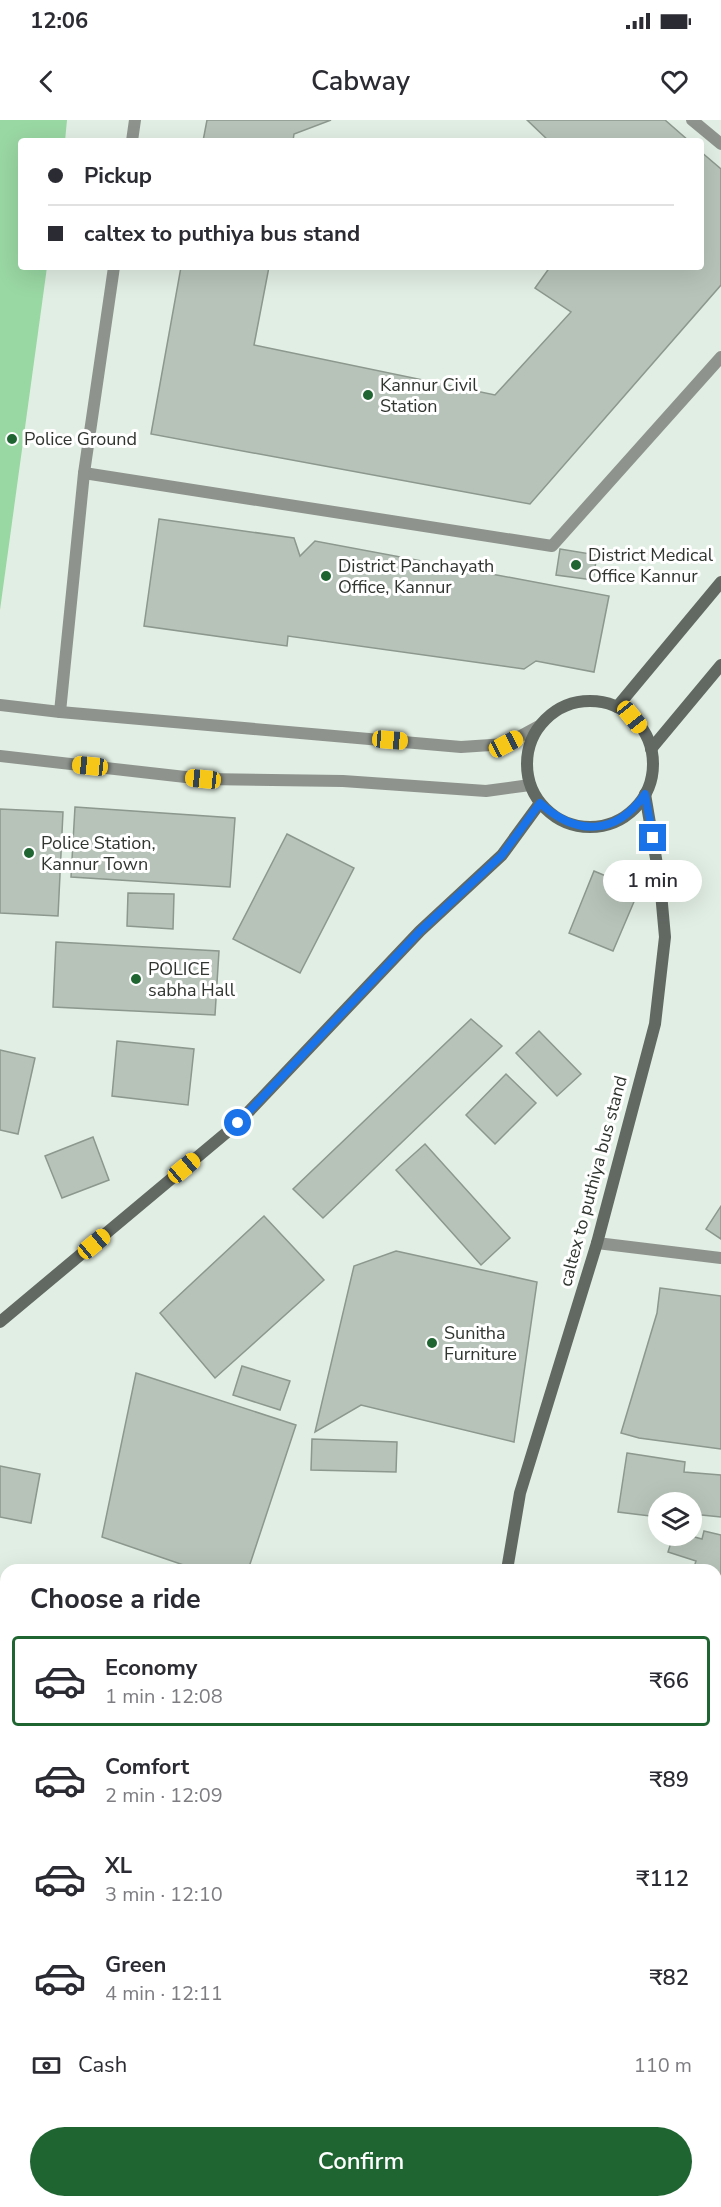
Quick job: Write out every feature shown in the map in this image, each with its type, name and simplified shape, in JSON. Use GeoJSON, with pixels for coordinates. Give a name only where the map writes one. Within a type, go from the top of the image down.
{"type":"FeatureCollection","features":[{"type":"Feature","properties":{"kind":"main road"},"geometry":{"type":"LineString","coordinates":[[617,707],[721,582]]}},
{"type":"Feature","properties":{"kind":"main road"},"geometry":{"type":"LineString","coordinates":[[651,749],[721,665]]}},
{"type":"Feature","properties":{"kind":"main road"},"geometry":{"type":"LineString","coordinates":[[596,701],[617,707],[632,717],[644,732],[651,749],[653,765],[651,780],[635,808],[620,819],[595,826],[569,823],[553,815],[540,803],[531,785],[527,765],[530,745],[539,726],[555,712],[574,703],[596,701]]}},
{"type":"Feature","properties":{"kind":"main road","name":"caltex to puthiya bus stand"},"geometry":{"type":"LineString","coordinates":[[508,1564],[520,1493],[597,1243],[655,1024],[665,937],[660,882],[645,794]]}},
{"type":"Feature","properties":{"kind":"main road"},"geometry":{"type":"LineString","coordinates":[[0,1322],[238,1123],[420,931],[502,855],[540,803]]}},
{"type":"Feature","properties":{"kind":"street"},"geometry":{"type":"LineString","coordinates":[[132,138],[135,120]]}},
{"type":"Feature","properties":{"kind":"street"},"geometry":{"type":"LineString","coordinates":[[692,120],[721,144]]}},
{"type":"Feature","properties":{"kind":"street"},"geometry":{"type":"LineString","coordinates":[[60,712],[84,473],[114,270]]}},
{"type":"Feature","properties":{"kind":"street"},"geometry":{"type":"LineString","coordinates":[[84,473],[552,546],[721,357]]}},
{"type":"Feature","properties":{"kind":"street"},"geometry":{"type":"LineString","coordinates":[[0,705],[461,747],[506,744],[539,726]]}},
{"type":"Feature","properties":{"kind":"street"},"geometry":{"type":"LineString","coordinates":[[0,756],[203,779],[343,781],[486,791],[531,785]]}},
{"type":"Feature","properties":{"kind":"street"},"geometry":{"type":"LineString","coordinates":[[597,1243],[721,1258]]}},
{"type":"Feature","properties":{"kind":"green space","name":"Police Ground"},"geometry":{"type":"Polygon","coordinates":[[[0,120],[67,120],[65,138],[18,138],[18,270],[47,270],[0,610],[0,120]]]}},
{"type":"Feature","properties":{"kind":"building"},"geometry":{"type":"Polygon","coordinates":[[[207,120],[331,120],[294,134],[293,138],[204,138],[207,120]]]}},
{"type":"Feature","properties":{"kind":"building"},"geometry":{"type":"Polygon","coordinates":[[[527,120],[665,120],[686,138],[546,138],[527,120]]]}},
{"type":"Feature","properties":{"kind":"building"},"geometry":{"type":"Polygon","coordinates":[[[704,154],[721,169],[721,285],[530,504],[151,434],[180,270],[268,270],[254,345],[495,395],[571,312],[535,288],[548,270],[704,270],[704,154]]]}},
{"type":"Feature","properties":{"kind":"building","name":"District Panchayath Office, Kannur"},"geometry":{"type":"Polygon","coordinates":[[[159,519],[294,538],[300,556],[315,541],[609,596],[594,672],[536,661],[524,669],[288,636],[287,646],[144,626],[159,519]]]}},
{"type":"Feature","properties":{"kind":"building","name":"District Medical Office Kannur"},"geometry":{"type":"Polygon","coordinates":[[[560,549],[597,555],[593,580],[556,575],[560,549]]]}},
{"type":"Feature","properties":{"kind":"building"},"geometry":{"type":"Polygon","coordinates":[[[75,807],[235,818],[230,887],[71,877],[75,807]]]}},
{"type":"Feature","properties":{"kind":"building"},"geometry":{"type":"Polygon","coordinates":[[[0,809],[63,812],[58,916],[0,913],[0,809]]]}},
{"type":"Feature","properties":{"kind":"building"},"geometry":{"type":"Polygon","coordinates":[[[287,834],[354,868],[300,973],[233,939],[287,834]]]}},
{"type":"Feature","properties":{"kind":"building"},"geometry":{"type":"Polygon","coordinates":[[[594,871],[639,890],[613,951],[569,933],[594,871]]]}},
{"type":"Feature","properties":{"kind":"building"},"geometry":{"type":"Polygon","coordinates":[[[128,893],[174,894],[173,929],[127,926],[128,893]]]}},
{"type":"Feature","properties":{"kind":"building","name":"POLICE sabha Hall"},"geometry":{"type":"Polygon","coordinates":[[[56,942],[219,951],[215,1015],[53,1007],[56,942]]]}},
{"type":"Feature","properties":{"kind":"building"},"geometry":{"type":"Polygon","coordinates":[[[471,1019],[502,1046],[323,1218],[293,1189],[471,1019]]]}},
{"type":"Feature","properties":{"kind":"building"},"geometry":{"type":"Polygon","coordinates":[[[539,1031],[581,1074],[557,1096],[516,1053],[539,1031]]]}},
{"type":"Feature","properties":{"kind":"building"},"geometry":{"type":"Polygon","coordinates":[[[117,1041],[194,1049],[188,1105],[112,1096],[117,1041]]]}},
{"type":"Feature","properties":{"kind":"building"},"geometry":{"type":"Polygon","coordinates":[[[0,1050],[35,1058],[18,1134],[0,1130],[0,1050]]]}},
{"type":"Feature","properties":{"kind":"building"},"geometry":{"type":"Polygon","coordinates":[[[506,1074],[536,1103],[495,1144],[466,1115],[506,1074]]]}},
{"type":"Feature","properties":{"kind":"building"},"geometry":{"type":"Polygon","coordinates":[[[93,1137],[109,1180],[62,1198],[45,1156],[93,1137]]]}},
{"type":"Feature","properties":{"kind":"building"},"geometry":{"type":"Polygon","coordinates":[[[425,1144],[510,1238],[481,1265],[396,1170],[425,1144]]]}},
{"type":"Feature","properties":{"kind":"building"},"geometry":{"type":"Polygon","coordinates":[[[721,1206],[721,1239],[706,1229],[721,1206]]]}},
{"type":"Feature","properties":{"kind":"building"},"geometry":{"type":"Polygon","coordinates":[[[264,1216],[324,1280],[215,1378],[160,1313],[264,1216]]]}},
{"type":"Feature","properties":{"kind":"building","name":"Sunitha Furniture"},"geometry":{"type":"Polygon","coordinates":[[[396,1251],[537,1282],[514,1442],[361,1405],[315,1432],[354,1266],[396,1251]]]}},
{"type":"Feature","properties":{"kind":"building"},"geometry":{"type":"Polygon","coordinates":[[[660,1288],[721,1296],[721,1449],[639,1438],[621,1433],[657,1313],[660,1288]]]}},
{"type":"Feature","properties":{"kind":"building"},"geometry":{"type":"Polygon","coordinates":[[[242,1366],[290,1381],[280,1410],[233,1395],[242,1366]]]}},
{"type":"Feature","properties":{"kind":"building"},"geometry":{"type":"Polygon","coordinates":[[[136,1373],[296,1425],[250,1564],[181,1564],[102,1537],[136,1373]]]}},
{"type":"Feature","properties":{"kind":"building"},"geometry":{"type":"Polygon","coordinates":[[[312,1439],[397,1442],[396,1472],[311,1470],[312,1439]]]}},
{"type":"Feature","properties":{"kind":"building"},"geometry":{"type":"Polygon","coordinates":[[[627,1453],[685,1462],[684,1472],[721,1475],[721,1517],[702,1515],[702,1492],[648,1492],[648,1516],[618,1512],[627,1453]]]}},
{"type":"Feature","properties":{"kind":"building"},"geometry":{"type":"Polygon","coordinates":[[[0,1466],[40,1474],[31,1523],[0,1517],[0,1466]]]}},
{"type":"Feature","properties":{"kind":"building"},"geometry":{"type":"Polygon","coordinates":[[[704,1531],[721,1535],[721,1564],[695,1564],[696,1561],[668,1552],[670,1546],[702,1546],[704,1531]]]}},
{"type":"Feature","properties":{"kind":"place","name":"Kannur Civil Station"},"geometry":{"type":"Point","coordinates":[368,395]}},
{"type":"Feature","properties":{"kind":"place","name":"Police Ground"},"geometry":{"type":"Point","coordinates":[12,439]}},
{"type":"Feature","properties":{"kind":"place","name":"District Medical Office Kannur"},"geometry":{"type":"Point","coordinates":[576,565]}},
{"type":"Feature","properties":{"kind":"place","name":"District Panchayath Office, Kannur"},"geometry":{"type":"Point","coordinates":[326,576]}},
{"type":"Feature","properties":{"kind":"place","name":"Police Station, Kannur Town"},"geometry":{"type":"Point","coordinates":[29,853]}},
{"type":"Feature","properties":{"kind":"place","name":"POLICE sabha Hall"},"geometry":{"type":"Point","coordinates":[136,979]}},
{"type":"Feature","properties":{"kind":"place","name":"Sunitha Furniture"},"geometry":{"type":"Point","coordinates":[432,1343]}},
{"type":"Feature","properties":{"kind":"route"},"geometry":{"type":"LineString","coordinates":[[238,1123],[420,931],[502,855],[540,803],[553,815],[569,823],[586,827],[604,825],[620,819],[635,808],[645,794],[653,838]]}}]}
